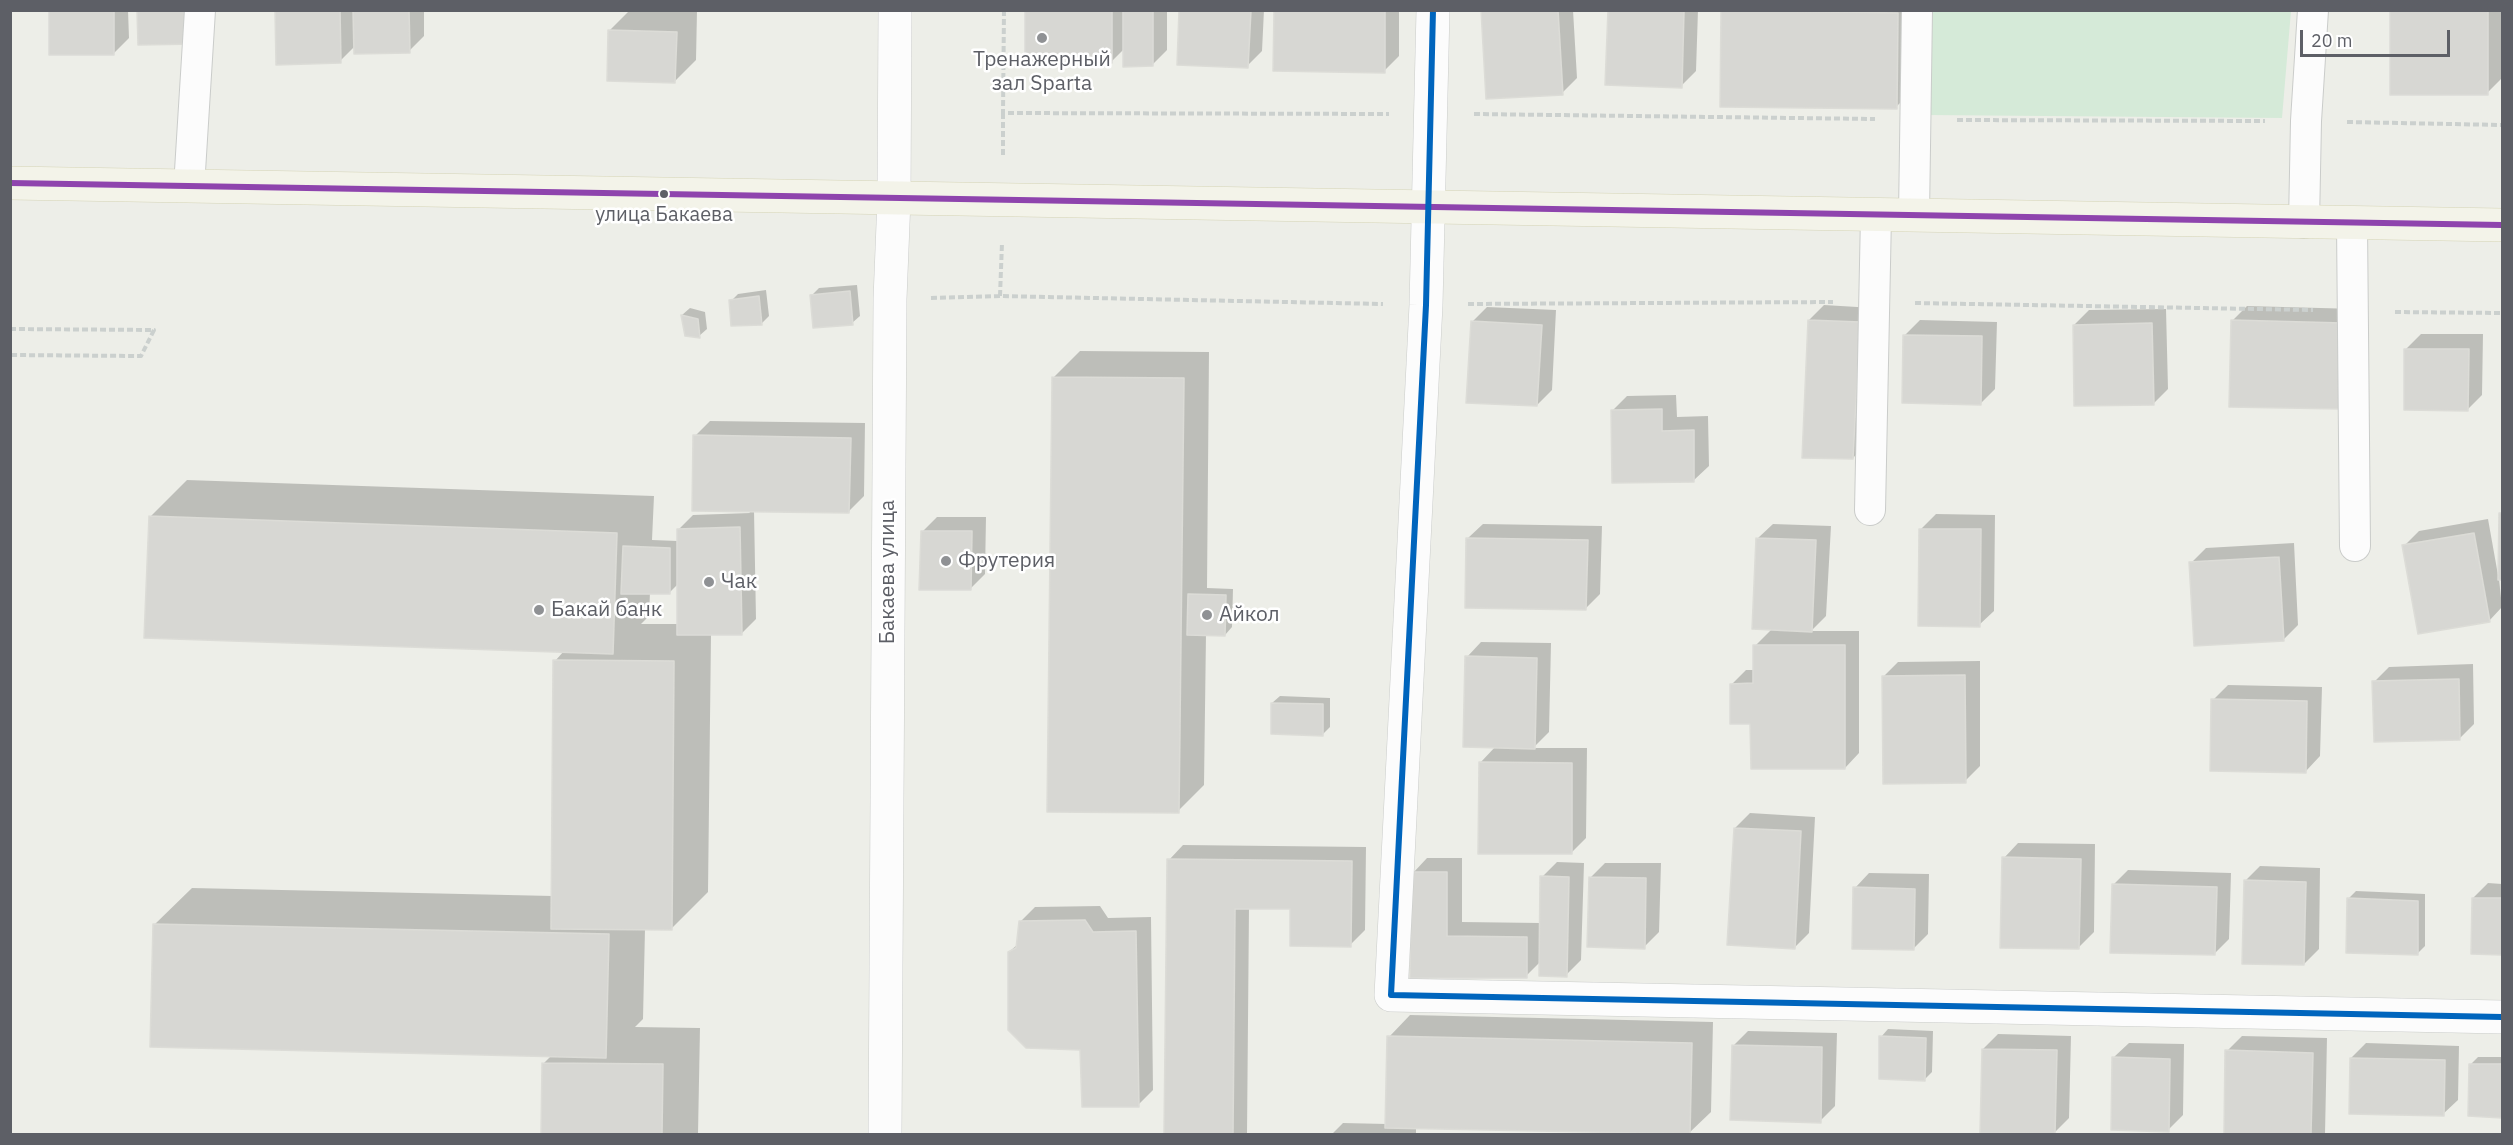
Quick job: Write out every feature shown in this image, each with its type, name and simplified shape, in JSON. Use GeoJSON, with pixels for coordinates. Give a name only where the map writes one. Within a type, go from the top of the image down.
{"type":"FeatureCollection","features":[{"type":"Feature","properties":{"kind":"main road"},"geometry":{"type":"LineString","coordinates":[[10,183],[2502,225]]}},
{"type":"Feature","properties":{"kind":"street","name":"Бакаева улица"},"geometry":{"type":"LineString","coordinates":[[885,1134],[890,299],[894,199],[895,10]]}},
{"type":"Feature","properties":{"kind":"street"},"geometry":{"type":"LineString","coordinates":[[1433,10],[1426,304],[1391,995],[2502,1017]]}},
{"type":"Feature","properties":{"kind":"lane"},"geometry":{"type":"LineString","coordinates":[[189,187],[200,10]]}},
{"type":"Feature","properties":{"kind":"lane"},"geometry":{"type":"LineString","coordinates":[[1914,215],[1917,10]]}},
{"type":"Feature","properties":{"kind":"lane"},"geometry":{"type":"LineString","coordinates":[[2304,223],[2306,121],[2313,10]]}},
{"type":"Feature","properties":{"kind":"lane"},"geometry":{"type":"LineString","coordinates":[[1870,510],[1876,214]]}},
{"type":"Feature","properties":{"kind":"lane"},"geometry":{"type":"LineString","coordinates":[[2352,224],[2355,546]]}},
{"type":"Feature","properties":{"kind":"path"},"geometry":{"type":"LineString","coordinates":[[1004,10],[1003,113],[1432,114],[1915,120],[2306,121],[2502,125]]}},
{"type":"Feature","properties":{"kind":"path"},"geometry":{"type":"LineString","coordinates":[[890,299],[1000,296],[1426,304],[1874,302],[2502,313]]}},
{"type":"Feature","properties":{"kind":"path"},"geometry":{"type":"LineString","coordinates":[[10,329],[154,330],[141,356],[10,355]]}},
{"type":"Feature","properties":{"kind":"green space"},"geometry":{"type":"Polygon","coordinates":[[[1929,11],[2291,11],[2282,118],[1927,115],[1929,11]]]}},
{"type":"Feature","properties":{"kind":"building"},"geometry":{"type":"Polygon","coordinates":[[[49,10],[114,10],[114,55],[49,55],[49,10]]]}},
{"type":"Feature","properties":{"kind":"building"},"geometry":{"type":"Polygon","coordinates":[[[137,10],[196,10],[197,44],[138,45],[137,10]]]}},
{"type":"Feature","properties":{"kind":"building"},"geometry":{"type":"Polygon","coordinates":[[[275,10],[340,10],[341,63],[276,65],[275,10]]]}},
{"type":"Feature","properties":{"kind":"building"},"geometry":{"type":"Polygon","coordinates":[[[353,10],[409,10],[410,53],[354,54],[353,10]]]}},
{"type":"Feature","properties":{"kind":"building"},"geometry":{"type":"Polygon","coordinates":[[[1025,10],[1112,10],[1112,63],[1025,65],[1025,10]]]}},
{"type":"Feature","properties":{"kind":"building"},"geometry":{"type":"Polygon","coordinates":[[[1123,10],[1153,10],[1153,66],[1123,67],[1123,10]]]}},
{"type":"Feature","properties":{"kind":"building"},"geometry":{"type":"Polygon","coordinates":[[[1179,10],[1251,10],[1248,68],[1177,65],[1179,10]]]}},
{"type":"Feature","properties":{"kind":"building"},"geometry":{"type":"Polygon","coordinates":[[[1274,10],[1385,10],[1385,73],[1273,71],[1274,10]]]}},
{"type":"Feature","properties":{"kind":"building"},"geometry":{"type":"Polygon","coordinates":[[[1481,10],[1558,10],[1563,95],[1486,99],[1481,10]]]}},
{"type":"Feature","properties":{"kind":"building"},"geometry":{"type":"Polygon","coordinates":[[[1608,10],[1684,10],[1682,88],[1605,85],[1608,10]]]}},
{"type":"Feature","properties":{"kind":"building"},"geometry":{"type":"Polygon","coordinates":[[[1721,10],[1898,13],[1897,109],[1720,107],[1721,10]]]}},
{"type":"Feature","properties":{"kind":"building"},"geometry":{"type":"Polygon","coordinates":[[[2390,10],[2488,10],[2488,95],[2390,95],[2390,10]]]}},
{"type":"Feature","properties":{"kind":"building"},"geometry":{"type":"Polygon","coordinates":[[[608,30],[677,32],[675,83],[607,81],[608,30]]]}},
{"type":"Feature","properties":{"kind":"building"},"geometry":{"type":"Polygon","coordinates":[[[850,291],[853,325],[813,328],[810,295],[850,291]]]}},
{"type":"Feature","properties":{"kind":"building"},"geometry":{"type":"Polygon","coordinates":[[[759,296],[762,325],[731,326],[729,300],[759,296]]]}},
{"type":"Feature","properties":{"kind":"building"},"geometry":{"type":"Polygon","coordinates":[[[681,315],[698,319],[700,338],[685,336],[681,315]]]}},
{"type":"Feature","properties":{"kind":"building"},"geometry":{"type":"Polygon","coordinates":[[[1808,320],[1860,322],[1853,459],[1802,458],[1808,320]]]}},
{"type":"Feature","properties":{"kind":"building"},"geometry":{"type":"Polygon","coordinates":[[[2231,320],[2342,323],[2341,409],[2229,407],[2231,320]]]}},
{"type":"Feature","properties":{"kind":"building"},"geometry":{"type":"Polygon","coordinates":[[[1471,321],[1542,325],[1537,406],[1466,403],[1471,321]]]}},
{"type":"Feature","properties":{"kind":"building"},"geometry":{"type":"Polygon","coordinates":[[[2152,323],[2154,405],[2074,406],[2073,325],[2152,323]]]}},
{"type":"Feature","properties":{"kind":"building"},"geometry":{"type":"Polygon","coordinates":[[[1903,335],[1982,336],[1981,405],[1902,403],[1903,335]]]}},
{"type":"Feature","properties":{"kind":"building"},"geometry":{"type":"Polygon","coordinates":[[[2404,349],[2469,349],[2468,411],[2404,410],[2404,349]]]}},
{"type":"Feature","properties":{"kind":"building"},"geometry":{"type":"Polygon","coordinates":[[[1052,377],[1184,378],[1179,813],[1047,812],[1052,377]]]}},
{"type":"Feature","properties":{"kind":"building"},"geometry":{"type":"Polygon","coordinates":[[[1662,409],[1662,431],[1694,430],[1694,482],[1612,483],[1611,410],[1662,409]]]}},
{"type":"Feature","properties":{"kind":"building"},"geometry":{"type":"Polygon","coordinates":[[[693,435],[851,438],[849,513],[692,511],[693,435]]]}},
{"type":"Feature","properties":{"kind":"building"},"geometry":{"type":"Polygon","coordinates":[[[2499,513],[2502,513],[2502,580],[2498,580],[2499,513]]]}},
{"type":"Feature","properties":{"kind":"building"},"geometry":{"type":"Polygon","coordinates":[[[149,516],[617,533],[613,654],[144,638],[149,516]]]}},
{"type":"Feature","properties":{"kind":"building","name":"Чак"},"geometry":{"type":"Polygon","coordinates":[[[740,527],[742,635],[677,635],[677,529],[740,527]]]}},
{"type":"Feature","properties":{"kind":"building"},"geometry":{"type":"Polygon","coordinates":[[[1919,529],[1981,529],[1980,627],[1918,626],[1919,529]]]}},
{"type":"Feature","properties":{"kind":"building","name":"Фрутерия"},"geometry":{"type":"Polygon","coordinates":[[[921,531],[972,531],[971,590],[919,590],[921,531]]]}},
{"type":"Feature","properties":{"kind":"building"},"geometry":{"type":"Polygon","coordinates":[[[2474,533],[2490,622],[2418,634],[2402,545],[2474,533]]]}},
{"type":"Feature","properties":{"kind":"building"},"geometry":{"type":"Polygon","coordinates":[[[1466,538],[1588,540],[1586,610],[1465,608],[1466,538]]]}},
{"type":"Feature","properties":{"kind":"building"},"geometry":{"type":"Polygon","coordinates":[[[1756,538],[1816,540],[1812,632],[1752,629],[1756,538]]]}},
{"type":"Feature","properties":{"kind":"building"},"geometry":{"type":"Polygon","coordinates":[[[623,546],[670,548],[670,594],[621,594],[623,546]]]}},
{"type":"Feature","properties":{"kind":"building"},"geometry":{"type":"Polygon","coordinates":[[[2279,557],[2284,641],[2194,646],[2189,562],[2279,557]]]}},
{"type":"Feature","properties":{"kind":"building","name":"Айкол"},"geometry":{"type":"Polygon","coordinates":[[[1188,594],[1226,595],[1225,636],[1187,635],[1188,594]]]}},
{"type":"Feature","properties":{"kind":"building"},"geometry":{"type":"Polygon","coordinates":[[[1753,645],[1845,645],[1845,769],[1751,769],[1750,724],[1730,724],[1730,684],[1753,683],[1753,645]]]}},
{"type":"Feature","properties":{"kind":"building"},"geometry":{"type":"Polygon","coordinates":[[[1465,656],[1537,658],[1535,749],[1463,747],[1465,656]]]}},
{"type":"Feature","properties":{"kind":"building"},"geometry":{"type":"Polygon","coordinates":[[[553,660],[674,661],[672,930],[551,929],[553,660]]]}},
{"type":"Feature","properties":{"kind":"building"},"geometry":{"type":"Polygon","coordinates":[[[1965,675],[1966,783],[1883,784],[1882,676],[1965,675]]]}},
{"type":"Feature","properties":{"kind":"building"},"geometry":{"type":"Polygon","coordinates":[[[2459,679],[2460,740],[2374,742],[2372,681],[2459,679]]]}},
{"type":"Feature","properties":{"kind":"building"},"geometry":{"type":"Polygon","coordinates":[[[2211,699],[2307,701],[2306,773],[2210,771],[2211,699]]]}},
{"type":"Feature","properties":{"kind":"building"},"geometry":{"type":"Polygon","coordinates":[[[1271,703],[1323,704],[1323,736],[1271,734],[1271,703]]]}},
{"type":"Feature","properties":{"kind":"building"},"geometry":{"type":"Polygon","coordinates":[[[1479,762],[1572,763],[1572,854],[1478,854],[1479,762]]]}},
{"type":"Feature","properties":{"kind":"building"},"geometry":{"type":"Polygon","coordinates":[[[1734,828],[1801,831],[1795,949],[1727,945],[1734,828]]]}},
{"type":"Feature","properties":{"kind":"building"},"geometry":{"type":"Polygon","coordinates":[[[2002,857],[2081,859],[2079,949],[2000,948],[2002,857]]]}},
{"type":"Feature","properties":{"kind":"building"},"geometry":{"type":"Polygon","coordinates":[[[1167,859],[1352,861],[1351,947],[1290,946],[1290,909],[1235,909],[1233,1134],[1164,1134],[1167,859]]]}},
{"type":"Feature","properties":{"kind":"building"},"geometry":{"type":"Polygon","coordinates":[[[1411,872],[1447,872],[1447,936],[1527,937],[1527,978],[1410,978],[1411,872]]]}},
{"type":"Feature","properties":{"kind":"building"},"geometry":{"type":"Polygon","coordinates":[[[1540,876],[1569,877],[1567,977],[1539,976],[1540,876]]]}},
{"type":"Feature","properties":{"kind":"building"},"geometry":{"type":"Polygon","coordinates":[[[1589,877],[1646,878],[1645,949],[1587,947],[1589,877]]]}},
{"type":"Feature","properties":{"kind":"building"},"geometry":{"type":"Polygon","coordinates":[[[2244,880],[2306,882],[2304,965],[2242,964],[2244,880]]]}},
{"type":"Feature","properties":{"kind":"building"},"geometry":{"type":"Polygon","coordinates":[[[2112,884],[2217,887],[2215,955],[2110,953],[2112,884]]]}},
{"type":"Feature","properties":{"kind":"building"},"geometry":{"type":"Polygon","coordinates":[[[1853,887],[1915,889],[1914,950],[1852,949],[1853,887]]]}},
{"type":"Feature","properties":{"kind":"building"},"geometry":{"type":"Polygon","coordinates":[[[2347,898],[2418,901],[2418,955],[2346,953],[2347,898]]]}},
{"type":"Feature","properties":{"kind":"building"},"geometry":{"type":"Polygon","coordinates":[[[2472,898],[2502,898],[2502,955],[2471,954],[2472,898]]]}},
{"type":"Feature","properties":{"kind":"building"},"geometry":{"type":"Polygon","coordinates":[[[1085,920],[1093,932],[1136,931],[1139,1107],[1082,1107],[1080,1050],[1026,1048],[1008,1030],[1008,952],[1016,948],[1019,921],[1085,920]]]}},
{"type":"Feature","properties":{"kind":"building"},"geometry":{"type":"Polygon","coordinates":[[[153,924],[609,934],[606,1058],[150,1047],[153,924]]]}},
{"type":"Feature","properties":{"kind":"building"},"geometry":{"type":"Polygon","coordinates":[[[1387,1036],[1692,1043],[1690,1134],[1385,1128],[1387,1036]]]}},
{"type":"Feature","properties":{"kind":"building"},"geometry":{"type":"Polygon","coordinates":[[[1879,1036],[1926,1038],[1925,1081],[1879,1079],[1879,1036]]]}},
{"type":"Feature","properties":{"kind":"building"},"geometry":{"type":"Polygon","coordinates":[[[1732,1045],[1822,1047],[1821,1123],[1730,1120],[1732,1045]]]}},
{"type":"Feature","properties":{"kind":"building"},"geometry":{"type":"Polygon","coordinates":[[[1982,1049],[2057,1050],[2055,1134],[1980,1133],[1982,1049]]]}},
{"type":"Feature","properties":{"kind":"building"},"geometry":{"type":"Polygon","coordinates":[[[2225,1050],[2313,1053],[2311,1134],[2224,1134],[2225,1050]]]}},
{"type":"Feature","properties":{"kind":"building"},"geometry":{"type":"Polygon","coordinates":[[[2112,1057],[2170,1059],[2169,1132],[2111,1130],[2112,1057]]]}},
{"type":"Feature","properties":{"kind":"building"},"geometry":{"type":"Polygon","coordinates":[[[2350,1058],[2445,1060],[2444,1116],[2349,1114],[2350,1058]]]}},
{"type":"Feature","properties":{"kind":"building"},"geometry":{"type":"Polygon","coordinates":[[[542,1063],[663,1064],[662,1134],[541,1134],[542,1063]]]}},
{"type":"Feature","properties":{"kind":"building"},"geometry":{"type":"Polygon","coordinates":[[[2469,1064],[2502,1064],[2502,1118],[2468,1116],[2469,1064]]]}},
{"type":"Feature","properties":{"kind":"transit line"},"geometry":{"type":"LineString","coordinates":[[1433,10],[1426,305],[1391,995],[2502,1017]]}},
{"type":"Feature","properties":{"kind":"transit line"},"geometry":{"type":"LineString","coordinates":[[10,183],[2502,225]]}},
{"type":"Feature","properties":{"kind":"place","name":"Тренажерный зал Sparta"},"geometry":{"type":"Point","coordinates":[1042,38]}},
{"type":"Feature","properties":{"kind":"place","name":"улица Бакаева"},"geometry":{"type":"Point","coordinates":[664,194]}},
{"type":"Feature","properties":{"kind":"place","name":"Фрутерия"},"geometry":{"type":"Point","coordinates":[946,561]}},
{"type":"Feature","properties":{"kind":"place","name":"Чак"},"geometry":{"type":"Point","coordinates":[709,582]}},
{"type":"Feature","properties":{"kind":"place","name":"Бакай банк"},"geometry":{"type":"Point","coordinates":[539,610]}},
{"type":"Feature","properties":{"kind":"place","name":"Айкол"},"geometry":{"type":"Point","coordinates":[1207,615]}}]}
